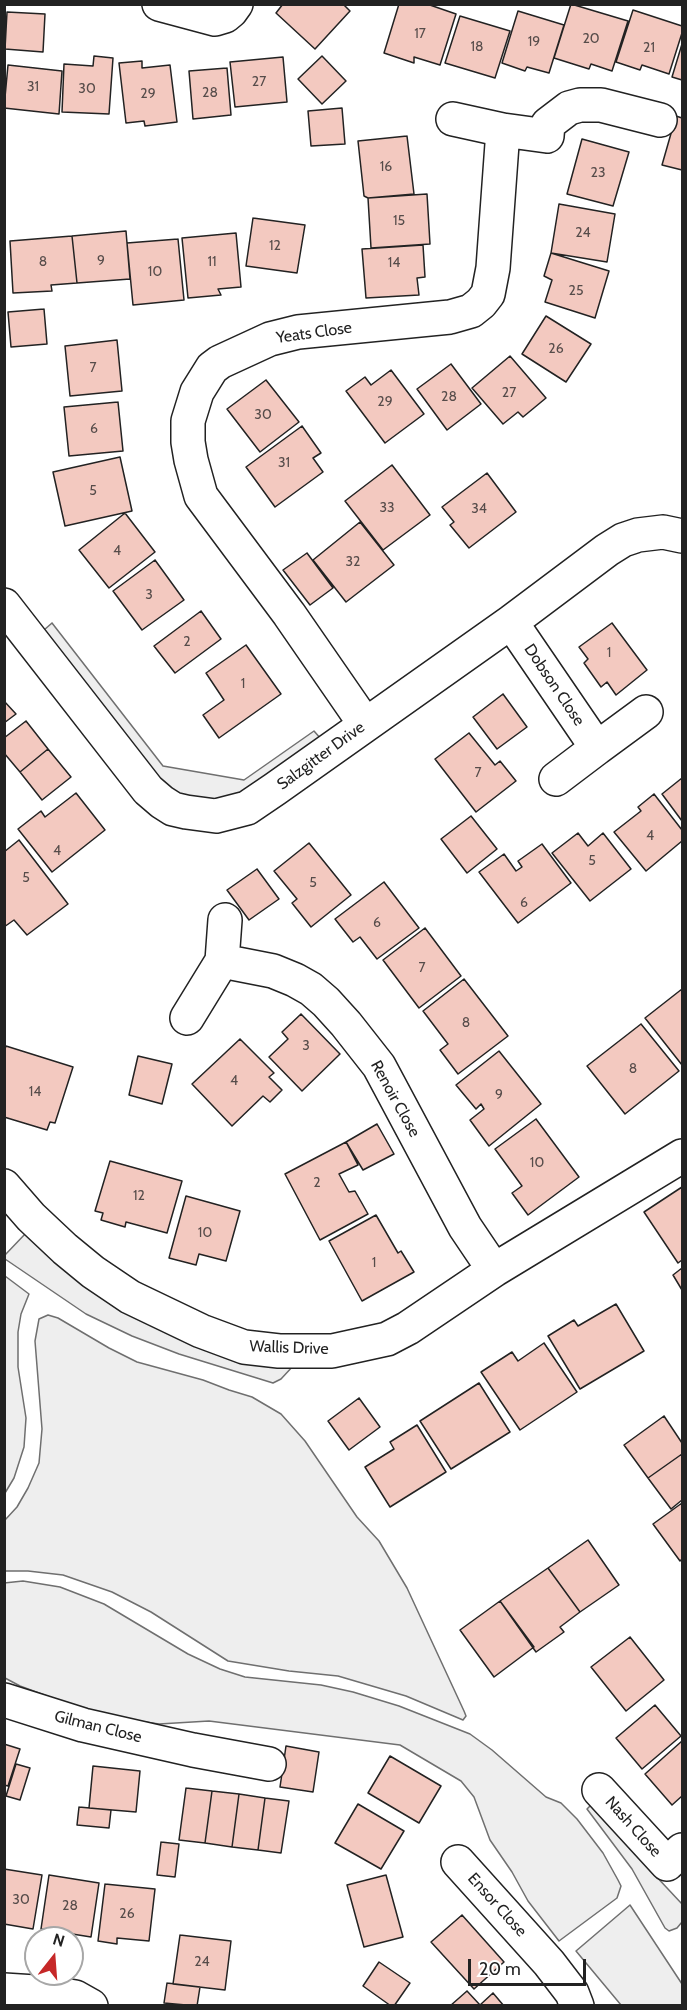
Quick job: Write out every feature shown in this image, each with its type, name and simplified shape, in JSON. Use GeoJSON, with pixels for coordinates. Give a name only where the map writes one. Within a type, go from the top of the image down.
{"type":"FeatureCollection","features":[{"type":"Feature","properties":{"kind":"street"},"geometry":{"type":"LineString","coordinates":[[159,4],[204,18],[215,19],[231,12],[236,4]]}},
{"type":"Feature","properties":{"kind":"street"},"geometry":{"type":"LineString","coordinates":[[453,119],[502,130],[547,136],[548,124],[569,108],[580,105],[601,105],[660,120]]}},
{"type":"Feature","properties":{"kind":"street","name":"Yeats Close"},"geometry":{"type":"LineString","coordinates":[[365,724],[289,614],[201,496],[190,460],[188,421],[191,406],[212,368],[270,339],[298,332],[450,317],[471,311],[481,303],[488,294],[492,276],[502,130]]}},
{"type":"Feature","properties":{"kind":"street","name":"Salzgitter Drive"},"geometry":{"type":"LineString","coordinates":[[4,605],[148,790],[162,802],[186,813],[216,816],[247,808],[623,540],[638,535],[663,532],[682,536]]}},
{"type":"Feature","properties":{"kind":"street","name":"Dobson Close"},"geometry":{"type":"LineString","coordinates":[[511,622],[597,748]]}},
{"type":"Feature","properties":{"kind":"street"},"geometry":{"type":"LineString","coordinates":[[556,779],[646,712]]}},
{"type":"Feature","properties":{"kind":"street"},"geometry":{"type":"LineString","coordinates":[[187,1018],[222,961],[225,920]]}},
{"type":"Feature","properties":{"kind":"street","name":"Renoir Close"},"geometry":{"type":"LineString","coordinates":[[222,961],[273,971],[295,980],[311,989],[346,1024],[379,1066],[465,1227],[494,1270]]}},
{"type":"Feature","properties":{"kind":"street","name":"Wallis Drive"},"geometry":{"type":"LineString","coordinates":[[4,1186],[31,1217],[65,1249],[93,1272],[130,1297],[201,1331],[244,1347],[279,1351],[332,1351],[387,1339],[408,1328],[494,1270],[682,1156]]}},
{"type":"Feature","properties":{"kind":"street","name":"Gilman Close"},"geometry":{"type":"LineString","coordinates":[[4,1700],[82,1725],[193,1750],[269,1764]]}},
{"type":"Feature","properties":{"kind":"street","name":"Nash Close"},"geometry":{"type":"LineString","coordinates":[[599,1790],[677,1865]]}},
{"type":"Feature","properties":{"kind":"street","name":"Ensor Close"},"geometry":{"type":"LineString","coordinates":[[458,1862],[549,1963],[572,1993],[577,2006]]}},
{"type":"Feature","properties":{"kind":"street"},"geometry":{"type":"LineString","coordinates":[[4,1990],[75,1997],[91,2006]]}},
{"type":"Feature","properties":{"kind":"shaded area"},"geometry":{"type":"Polygon","coordinates":[[[52,623],[163,766],[244,780],[314,731],[321,739],[253,788],[229,800],[201,800],[174,792],[160,781],[44,630],[52,623]]]}},
{"type":"Feature","properties":{"kind":"shaded area"},"geometry":{"type":"Polygon","coordinates":[[[26,1233],[294,1365],[281,1379],[273,1383],[179,1354],[132,1336],[86,1314],[5,1259],[5,1255],[26,1233]]]}},
{"type":"Feature","properties":{"kind":"shaded area"},"geometry":{"type":"Polygon","coordinates":[[[5,1276],[29,1294],[21,1314],[18,1332],[18,1367],[26,1418],[24,1447],[14,1478],[5,1493],[5,1276]]]}},
{"type":"Feature","properties":{"kind":"shaded area"},"geometry":{"type":"Polygon","coordinates":[[[48,1315],[58,1318],[137,1362],[203,1380],[252,1397],[281,1414],[305,1441],[357,1517],[379,1541],[407,1588],[464,1711],[466,1716],[463,1720],[406,1696],[338,1676],[228,1661],[151,1612],[112,1592],[63,1575],[5,1571],[5,1520],[17,1507],[39,1463],[42,1429],[35,1341],[39,1319],[48,1315]]]}},
{"type":"Feature","properties":{"kind":"shaded area"},"geometry":{"type":"Polygon","coordinates":[[[23,1581],[60,1587],[104,1604],[188,1654],[220,1669],[245,1677],[321,1685],[353,1692],[399,1706],[470,1734],[546,1797],[561,1803],[577,1819],[603,1853],[618,1880],[621,1886],[617,1898],[559,1941],[528,1901],[490,1840],[474,1797],[461,1781],[400,1745],[209,1721],[159,1724],[111,1717],[74,1706],[5,1678],[4,1583],[23,1581]]]}},
{"type":"Feature","properties":{"kind":"shaded area"},"geometry":{"type":"Polygon","coordinates":[[[592,1804],[682,1904],[682,1922],[677,1928],[669,1931],[665,1928],[632,1869],[587,1809],[592,1804]]]}},
{"type":"Feature","properties":{"kind":"shaded area"},"geometry":{"type":"Polygon","coordinates":[[[630,1905],[682,1984],[682,2005],[621,2005],[576,1951],[630,1905]]]}},
{"type":"Feature","properties":{"kind":"building"},"geometry":{"type":"Polygon","coordinates":[[[283,4],[343,4],[350,11],[315,49],[276,13],[283,4]]]}},
{"type":"Feature","properties":{"kind":"building"},"geometry":{"type":"Polygon","coordinates":[[[399,4],[427,4],[456,14],[440,65],[414,57],[414,63],[384,53],[399,4]]]}},
{"type":"Feature","properties":{"kind":"building"},"geometry":{"type":"Polygon","coordinates":[[[571,4],[628,21],[612,71],[591,64],[589,69],[554,58],[571,4]]]}},
{"type":"Feature","properties":{"kind":"building"},"geometry":{"type":"Polygon","coordinates":[[[633,10],[682,26],[682,33],[669,74],[642,65],[640,70],[616,62],[633,10]]]}},
{"type":"Feature","properties":{"kind":"building"},"geometry":{"type":"Polygon","coordinates":[[[518,11],[564,25],[549,73],[527,67],[525,71],[502,63],[518,11]]]}},
{"type":"Feature","properties":{"kind":"building"},"geometry":{"type":"Polygon","coordinates":[[[7,12],[45,14],[43,52],[5,49],[7,12]]]}},
{"type":"Feature","properties":{"kind":"building"},"geometry":{"type":"Polygon","coordinates":[[[460,16],[510,31],[495,78],[445,63],[460,16]]]}},
{"type":"Feature","properties":{"kind":"building"},"geometry":{"type":"Polygon","coordinates":[[[682,44],[682,80],[672,77],[682,44]]]}},
{"type":"Feature","properties":{"kind":"building"},"geometry":{"type":"Polygon","coordinates":[[[94,56],[113,58],[109,114],[62,112],[64,64],[93,66],[94,56]]]}},
{"type":"Feature","properties":{"kind":"building"},"geometry":{"type":"Polygon","coordinates":[[[322,56],[346,81],[322,104],[298,79],[322,56]]]}},
{"type":"Feature","properties":{"kind":"building"},"geometry":{"type":"Polygon","coordinates":[[[283,57],[287,102],[235,107],[230,62],[283,57]]]}},
{"type":"Feature","properties":{"kind":"building"},"geometry":{"type":"Polygon","coordinates":[[[142,61],[142,68],[170,65],[177,122],[145,126],[144,121],[126,123],[119,63],[142,61]]]}},
{"type":"Feature","properties":{"kind":"building"},"geometry":{"type":"Polygon","coordinates":[[[8,65],[62,71],[59,114],[4,108],[8,65]]]}},
{"type":"Feature","properties":{"kind":"building"},"geometry":{"type":"Polygon","coordinates":[[[227,68],[231,115],[193,119],[189,71],[227,68]]]}},
{"type":"Feature","properties":{"kind":"building"},"geometry":{"type":"Polygon","coordinates":[[[342,108],[345,144],[311,146],[308,111],[342,108]]]}},
{"type":"Feature","properties":{"kind":"building"},"geometry":{"type":"Polygon","coordinates":[[[676,116],[682,118],[682,170],[662,165],[676,116]]]}},
{"type":"Feature","properties":{"kind":"building"},"geometry":{"type":"Polygon","coordinates":[[[407,136],[414,194],[368,198],[364,196],[358,141],[407,136]]]}},
{"type":"Feature","properties":{"kind":"building"},"geometry":{"type":"Polygon","coordinates":[[[582,139],[629,152],[613,206],[567,194],[582,139]]]}},
{"type":"Feature","properties":{"kind":"building"},"geometry":{"type":"Polygon","coordinates":[[[427,194],[430,244],[371,248],[368,198],[427,194]]]}},
{"type":"Feature","properties":{"kind":"building"},"geometry":{"type":"Polygon","coordinates":[[[559,204],[615,214],[607,262],[551,253],[559,204]]]}},
{"type":"Feature","properties":{"kind":"building"},"geometry":{"type":"Polygon","coordinates":[[[253,218],[305,225],[297,273],[246,266],[253,218]]]}},
{"type":"Feature","properties":{"kind":"building"},"geometry":{"type":"Polygon","coordinates":[[[126,231],[130,279],[77,283],[72,236],[126,231]]]}},
{"type":"Feature","properties":{"kind":"building"},"geometry":{"type":"Polygon","coordinates":[[[236,233],[241,287],[218,289],[221,295],[188,298],[182,238],[236,233]]]}},
{"type":"Feature","properties":{"kind":"building"},"geometry":{"type":"Polygon","coordinates":[[[72,236],[77,283],[51,285],[52,291],[13,293],[10,241],[72,236]]]}},
{"type":"Feature","properties":{"kind":"building"},"geometry":{"type":"Polygon","coordinates":[[[178,239],[184,300],[133,305],[127,243],[178,239]]]}},
{"type":"Feature","properties":{"kind":"building"},"geometry":{"type":"Polygon","coordinates":[[[423,245],[425,277],[417,278],[419,295],[366,298],[362,249],[423,245]]]}},
{"type":"Feature","properties":{"kind":"building"},"geometry":{"type":"Polygon","coordinates":[[[551,253],[609,271],[595,318],[545,302],[552,280],[544,276],[551,253]]]}},
{"type":"Feature","properties":{"kind":"building"},"geometry":{"type":"Polygon","coordinates":[[[44,309],[47,344],[11,347],[8,312],[44,309]]]}},
{"type":"Feature","properties":{"kind":"building"},"geometry":{"type":"Polygon","coordinates":[[[546,316],[591,344],[566,382],[522,354],[546,316]]]}},
{"type":"Feature","properties":{"kind":"building"},"geometry":{"type":"Polygon","coordinates":[[[117,340],[122,391],[70,396],[65,346],[117,340]]]}},
{"type":"Feature","properties":{"kind":"building"},"geometry":{"type":"Polygon","coordinates":[[[510,356],[546,398],[523,417],[518,412],[503,424],[472,388],[510,356]]]}},
{"type":"Feature","properties":{"kind":"building"},"geometry":{"type":"Polygon","coordinates":[[[451,364],[481,404],[447,430],[417,389],[451,364]]]}},
{"type":"Feature","properties":{"kind":"building"},"geometry":{"type":"Polygon","coordinates":[[[391,370],[424,414],[385,443],[346,391],[365,377],[371,385],[391,370]]]}},
{"type":"Feature","properties":{"kind":"building"},"geometry":{"type":"Polygon","coordinates":[[[266,380],[299,422],[260,452],[227,409],[266,380]]]}},
{"type":"Feature","properties":{"kind":"building"},"geometry":{"type":"Polygon","coordinates":[[[118,402],[123,451],[69,456],[64,407],[118,402]]]}},
{"type":"Feature","properties":{"kind":"building"},"geometry":{"type":"Polygon","coordinates":[[[302,426],[321,453],[313,458],[323,472],[275,507],[246,467],[302,426]]]}},
{"type":"Feature","properties":{"kind":"building"},"geometry":{"type":"Polygon","coordinates":[[[120,457],[132,511],[65,526],[53,472],[120,457]]]}},
{"type":"Feature","properties":{"kind":"building"},"geometry":{"type":"Polygon","coordinates":[[[392,465],[430,515],[383,550],[345,501],[392,465]]]}},
{"type":"Feature","properties":{"kind":"building"},"geometry":{"type":"Polygon","coordinates":[[[487,473],[516,512],[469,548],[450,525],[454,522],[442,507],[487,473]]]}},
{"type":"Feature","properties":{"kind":"building"},"geometry":{"type":"Polygon","coordinates":[[[125,513],[155,552],[109,588],[79,550],[125,513]]]}},
{"type":"Feature","properties":{"kind":"building"},"geometry":{"type":"Polygon","coordinates":[[[360,522],[394,565],[346,602],[313,560],[360,522]]]}},
{"type":"Feature","properties":{"kind":"building"},"geometry":{"type":"Polygon","coordinates":[[[307,553],[333,588],[310,605],[283,570],[307,553]]]}},
{"type":"Feature","properties":{"kind":"building"},"geometry":{"type":"Polygon","coordinates":[[[155,560],[184,600],[142,630],[113,591],[155,560]]]}},
{"type":"Feature","properties":{"kind":"building"},"geometry":{"type":"Polygon","coordinates":[[[201,611],[221,639],[175,673],[154,646],[201,611]]]}},
{"type":"Feature","properties":{"kind":"building"},"geometry":{"type":"Polygon","coordinates":[[[612,623],[647,670],[616,695],[607,682],[601,687],[584,663],[588,659],[579,647],[612,623]]]}},
{"type":"Feature","properties":{"kind":"building"},"geometry":{"type":"Polygon","coordinates":[[[246,645],[281,694],[219,738],[203,715],[224,700],[206,673],[246,645]]]}},
{"type":"Feature","properties":{"kind":"building"},"geometry":{"type":"Polygon","coordinates":[[[503,694],[527,727],[497,749],[473,717],[503,694]]]}},
{"type":"Feature","properties":{"kind":"building"},"geometry":{"type":"Polygon","coordinates":[[[4,701],[16,714],[4,723],[4,701]]]}},
{"type":"Feature","properties":{"kind":"building"},"geometry":{"type":"Polygon","coordinates":[[[26,721],[48,749],[20,772],[4,753],[4,738],[26,721]]]}},
{"type":"Feature","properties":{"kind":"building"},"geometry":{"type":"Polygon","coordinates":[[[469,733],[495,765],[500,761],[516,781],[476,812],[435,759],[469,733]]]}},
{"type":"Feature","properties":{"kind":"building"},"geometry":{"type":"Polygon","coordinates":[[[48,749],[71,777],[42,800],[20,772],[48,749]]]}},
{"type":"Feature","properties":{"kind":"building"},"geometry":{"type":"Polygon","coordinates":[[[682,778],[682,821],[662,794],[682,778]]]}},
{"type":"Feature","properties":{"kind":"building"},"geometry":{"type":"Polygon","coordinates":[[[76,793],[105,830],[52,872],[18,829],[41,811],[45,817],[76,793]]]}},
{"type":"Feature","properties":{"kind":"building"},"geometry":{"type":"Polygon","coordinates":[[[654,794],[682,830],[682,841],[646,871],[614,832],[641,811],[638,807],[654,794]]]}},
{"type":"Feature","properties":{"kind":"building"},"geometry":{"type":"Polygon","coordinates":[[[471,816],[497,849],[467,873],[441,839],[471,816]]]}},
{"type":"Feature","properties":{"kind":"building"},"geometry":{"type":"Polygon","coordinates":[[[578,833],[588,846],[603,833],[631,869],[590,901],[552,853],[578,833]]]}},
{"type":"Feature","properties":{"kind":"building"},"geometry":{"type":"Polygon","coordinates":[[[19,840],[68,904],[27,935],[14,920],[4,927],[4,852],[19,840]]]}},
{"type":"Feature","properties":{"kind":"building"},"geometry":{"type":"Polygon","coordinates":[[[309,843],[351,895],[311,927],[292,903],[297,899],[274,871],[309,843]]]}},
{"type":"Feature","properties":{"kind":"building"},"geometry":{"type":"Polygon","coordinates":[[[542,844],[571,883],[518,923],[479,872],[504,854],[516,871],[522,867],[518,861],[542,844]]]}},
{"type":"Feature","properties":{"kind":"building"},"geometry":{"type":"Polygon","coordinates":[[[257,869],[279,899],[249,920],[227,890],[257,869]]]}},
{"type":"Feature","properties":{"kind":"building"},"geometry":{"type":"Polygon","coordinates":[[[384,882],[419,928],[377,959],[360,937],[353,942],[335,919],[384,882]]]}},
{"type":"Feature","properties":{"kind":"building"},"geometry":{"type":"Polygon","coordinates":[[[425,928],[461,976],[419,1008],[383,960],[425,928]]]}},
{"type":"Feature","properties":{"kind":"building"},"geometry":{"type":"Polygon","coordinates":[[[464,979],[508,1036],[458,1074],[440,1050],[448,1044],[423,1011],[464,979]]]}},
{"type":"Feature","properties":{"kind":"building"},"geometry":{"type":"Polygon","coordinates":[[[682,989],[682,1065],[645,1018],[682,989]]]}},
{"type":"Feature","properties":{"kind":"building"},"geometry":{"type":"Polygon","coordinates":[[[301,1014],[340,1054],[302,1091],[269,1057],[288,1039],[282,1032],[301,1014]]]}},
{"type":"Feature","properties":{"kind":"building"},"geometry":{"type":"Polygon","coordinates":[[[641,1024],[679,1071],[625,1114],[587,1066],[641,1024]]]}},
{"type":"Feature","properties":{"kind":"building"},"geometry":{"type":"Polygon","coordinates":[[[240,1039],[274,1073],[269,1077],[282,1090],[270,1102],[263,1096],[232,1126],[192,1084],[240,1039]]]}},
{"type":"Feature","properties":{"kind":"building"},"geometry":{"type":"Polygon","coordinates":[[[6,1046],[73,1067],[55,1123],[50,1122],[47,1130],[4,1117],[4,1052],[6,1046]]]}},
{"type":"Feature","properties":{"kind":"building"},"geometry":{"type":"Polygon","coordinates":[[[499,1051],[541,1104],[489,1146],[470,1120],[484,1109],[481,1104],[476,1109],[456,1085],[499,1051]]]}},
{"type":"Feature","properties":{"kind":"building"},"geometry":{"type":"Polygon","coordinates":[[[138,1056],[172,1064],[162,1104],[129,1095],[138,1056]]]}},
{"type":"Feature","properties":{"kind":"building"},"geometry":{"type":"Polygon","coordinates":[[[536,1119],[579,1177],[528,1215],[512,1193],[522,1186],[495,1149],[536,1119]]]}},
{"type":"Feature","properties":{"kind":"building"},"geometry":{"type":"Polygon","coordinates":[[[377,1124],[394,1154],[363,1170],[346,1142],[377,1124]]]}},
{"type":"Feature","properties":{"kind":"building"},"geometry":{"type":"Polygon","coordinates":[[[346,1142],[358,1165],[339,1174],[349,1192],[355,1191],[368,1214],[320,1240],[285,1174],[346,1142]]]}},
{"type":"Feature","properties":{"kind":"building"},"geometry":{"type":"Polygon","coordinates":[[[110,1161],[182,1181],[167,1233],[126,1222],[125,1227],[101,1220],[103,1213],[95,1211],[110,1161]]]}},
{"type":"Feature","properties":{"kind":"building"},"geometry":{"type":"Polygon","coordinates":[[[682,1187],[682,1260],[678,1263],[644,1212],[682,1187]]]}},
{"type":"Feature","properties":{"kind":"building"},"geometry":{"type":"Polygon","coordinates":[[[186,1196],[240,1211],[226,1261],[199,1254],[196,1265],[169,1258],[186,1196]]]}},
{"type":"Feature","properties":{"kind":"building"},"geometry":{"type":"Polygon","coordinates":[[[376,1215],[398,1253],[401,1251],[414,1272],[362,1301],[329,1241],[376,1215]]]}},
{"type":"Feature","properties":{"kind":"building"},"geometry":{"type":"Polygon","coordinates":[[[682,1268],[682,1290],[673,1275],[682,1268]]]}},
{"type":"Feature","properties":{"kind":"building"},"geometry":{"type":"Polygon","coordinates":[[[616,1304],[644,1351],[580,1389],[548,1336],[574,1320],[578,1326],[616,1304]]]}},
{"type":"Feature","properties":{"kind":"building"},"geometry":{"type":"Polygon","coordinates":[[[544,1343],[577,1392],[520,1430],[481,1372],[512,1352],[518,1361],[544,1343]]]}},
{"type":"Feature","properties":{"kind":"building"},"geometry":{"type":"Polygon","coordinates":[[[479,1383],[510,1432],[451,1469],[420,1421],[479,1383]]]}},
{"type":"Feature","properties":{"kind":"building"},"geometry":{"type":"Polygon","coordinates":[[[359,1398],[380,1427],[349,1450],[328,1421],[359,1398]]]}},
{"type":"Feature","properties":{"kind":"building"},"geometry":{"type":"Polygon","coordinates":[[[664,1416],[682,1443],[682,1454],[648,1478],[624,1445],[664,1416]]]}},
{"type":"Feature","properties":{"kind":"building"},"geometry":{"type":"Polygon","coordinates":[[[417,1425],[446,1472],[390,1507],[365,1467],[394,1449],[390,1442],[417,1425]]]}},
{"type":"Feature","properties":{"kind":"building"},"geometry":{"type":"Polygon","coordinates":[[[682,1454],[682,1500],[671,1509],[648,1478],[682,1454]]]}},
{"type":"Feature","properties":{"kind":"building"},"geometry":{"type":"Polygon","coordinates":[[[682,1503],[682,1559],[680,1561],[653,1524],[682,1503]]]}},
{"type":"Feature","properties":{"kind":"building"},"geometry":{"type":"Polygon","coordinates":[[[588,1540],[619,1585],[580,1612],[548,1568],[588,1540]]]}},
{"type":"Feature","properties":{"kind":"building"},"geometry":{"type":"Polygon","coordinates":[[[548,1568],[580,1612],[560,1627],[564,1632],[536,1652],[500,1601],[548,1568]]]}},
{"type":"Feature","properties":{"kind":"building"},"geometry":{"type":"Polygon","coordinates":[[[500,1601],[534,1647],[494,1677],[460,1630],[500,1601]]]}},
{"type":"Feature","properties":{"kind":"building"},"geometry":{"type":"Polygon","coordinates":[[[630,1637],[664,1680],[626,1711],[591,1667],[630,1637]]]}},
{"type":"Feature","properties":{"kind":"building"},"geometry":{"type":"Polygon","coordinates":[[[655,1705],[681,1736],[642,1769],[616,1738],[655,1705]]]}},
{"type":"Feature","properties":{"kind":"building"},"geometry":{"type":"Polygon","coordinates":[[[682,1741],[682,1796],[672,1805],[645,1774],[682,1741]]]}},
{"type":"Feature","properties":{"kind":"building"},"geometry":{"type":"Polygon","coordinates":[[[4,1744],[20,1749],[8,1786],[4,1785],[4,1744]]]}},
{"type":"Feature","properties":{"kind":"building"},"geometry":{"type":"Polygon","coordinates":[[[286,1746],[319,1752],[313,1792],[280,1787],[286,1746]]]}},
{"type":"Feature","properties":{"kind":"building"},"geometry":{"type":"Polygon","coordinates":[[[390,1756],[441,1786],[419,1823],[368,1793],[390,1756]]]}},
{"type":"Feature","properties":{"kind":"building"},"geometry":{"type":"Polygon","coordinates":[[[16,1764],[30,1768],[20,1800],[6,1796],[16,1764]]]}},
{"type":"Feature","properties":{"kind":"building"},"geometry":{"type":"Polygon","coordinates":[[[93,1766],[140,1771],[136,1812],[89,1808],[93,1766]]]}},
{"type":"Feature","properties":{"kind":"building"},"geometry":{"type":"Polygon","coordinates":[[[186,1788],[212,1791],[205,1843],[179,1840],[186,1788]]]}},
{"type":"Feature","properties":{"kind":"building"},"geometry":{"type":"Polygon","coordinates":[[[212,1791],[239,1794],[232,1847],[205,1843],[212,1791]]]}},
{"type":"Feature","properties":{"kind":"building"},"geometry":{"type":"Polygon","coordinates":[[[239,1794],[265,1798],[258,1850],[232,1847],[239,1794]]]}},
{"type":"Feature","properties":{"kind":"building"},"geometry":{"type":"Polygon","coordinates":[[[265,1798],[289,1801],[281,1853],[258,1850],[265,1798]]]}},
{"type":"Feature","properties":{"kind":"building"},"geometry":{"type":"Polygon","coordinates":[[[358,1804],[404,1831],[381,1869],[335,1843],[358,1804]]]}},
{"type":"Feature","properties":{"kind":"building"},"geometry":{"type":"Polygon","coordinates":[[[79,1807],[111,1810],[109,1828],[77,1825],[79,1807]]]}},
{"type":"Feature","properties":{"kind":"building"},"geometry":{"type":"Polygon","coordinates":[[[161,1842],[179,1844],[175,1877],[157,1875],[161,1842]]]}},
{"type":"Feature","properties":{"kind":"building"},"geometry":{"type":"Polygon","coordinates":[[[4,1869],[42,1875],[34,1926],[24,1927],[4,1924],[4,1869]]]}},
{"type":"Feature","properties":{"kind":"building"},"geometry":{"type":"Polygon","coordinates":[[[49,1875],[99,1883],[91,1937],[84,1936],[84,1926],[41,1926],[49,1875]]]}},
{"type":"Feature","properties":{"kind":"building"},"geometry":{"type":"Polygon","coordinates":[[[386,1875],[403,1937],[364,1947],[347,1885],[386,1875]]]}},
{"type":"Feature","properties":{"kind":"building"},"geometry":{"type":"Polygon","coordinates":[[[105,1884],[155,1889],[149,1941],[117,1938],[117,1944],[98,1941],[105,1884]]]}},
{"type":"Feature","properties":{"kind":"building"},"geometry":{"type":"Polygon","coordinates":[[[462,1915],[504,1962],[474,1989],[431,1942],[462,1915]]]}},
{"type":"Feature","properties":{"kind":"building"},"geometry":{"type":"Polygon","coordinates":[[[180,1935],[231,1941],[225,1990],[173,1984],[180,1935]]]}},
{"type":"Feature","properties":{"kind":"building"},"geometry":{"type":"Polygon","coordinates":[[[379,1962],[410,1983],[394,2006],[363,1986],[379,1962]]]}},
{"type":"Feature","properties":{"kind":"building"},"geometry":{"type":"Polygon","coordinates":[[[167,1983],[200,1987],[197,2006],[164,2003],[167,1983]]]}},
{"type":"Feature","properties":{"kind":"building"},"geometry":{"type":"Polygon","coordinates":[[[467,1991],[480,2005],[450,2006],[467,1991]]]}},
{"type":"Feature","properties":{"kind":"building"},"geometry":{"type":"Polygon","coordinates":[[[493,1993],[504,2006],[479,2006],[480,2005],[493,1993]]]}}]}
